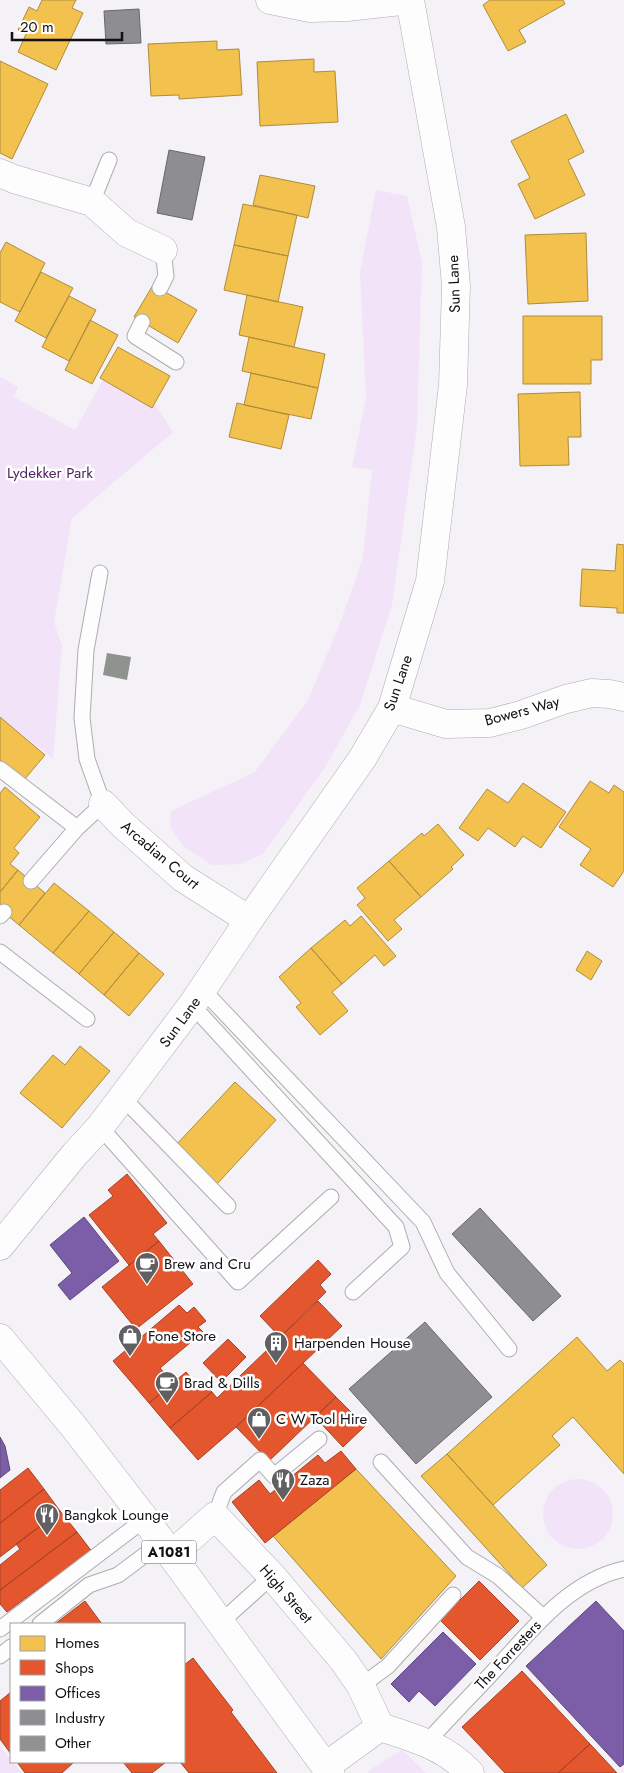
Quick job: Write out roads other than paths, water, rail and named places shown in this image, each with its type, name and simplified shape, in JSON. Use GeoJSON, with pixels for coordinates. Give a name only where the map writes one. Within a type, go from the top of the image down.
{"type":"FeatureCollection","features":[{"type":"Feature","properties":{"kind":"street"},"geometry":{"type":"LineString","coordinates":[[270,0],[310,8],[347,7],[410,0]]}},
{"type":"Feature","properties":{"kind":"street","name":"Sun Lane"},"geometry":{"type":"LineString","coordinates":[[0,1246],[75,1154],[100,1127],[198,997],[362,759],[392,708],[430,582],[453,386],[456,286],[451,227],[410,0]]}},
{"type":"Feature","properties":{"kind":"street"},"geometry":{"type":"LineString","coordinates":[[0,173],[14,179],[92,202],[127,233],[163,250]]}},
{"type":"Feature","properties":{"kind":"street","name":"Bowers Way"},"geometry":{"type":"LineString","coordinates":[[392,708],[446,724],[490,723],[521,715],[566,699],[592,693],[624,697]]}},
{"type":"Feature","properties":{"kind":"street","name":"Arcadian Court"},"geometry":{"type":"LineString","coordinates":[[102,804],[183,878],[250,920]]}},
{"type":"Feature","properties":{"kind":"street","name":"A1081"},"geometry":{"type":"LineString","coordinates":[[0,1338],[74,1427],[145,1519],[328,1769]]}},
{"type":"Feature","properties":{"kind":"street"},"geometry":{"type":"LineString","coordinates":[[166,1548],[214,1516]]}},
{"type":"Feature","properties":{"kind":"street","name":"High Street"},"geometry":{"type":"LineString","coordinates":[[214,1516],[272,1576],[343,1660],[362,1686],[380,1727]]}},
{"type":"Feature","properties":{"kind":"street"},"geometry":{"type":"LineString","coordinates":[[328,1769],[380,1727],[427,1742],[459,1762],[470,1773]]}},
{"type":"Feature","properties":{"kind":"lane"},"geometry":{"type":"LineString","coordinates":[[92,202],[109,160]]}},
{"type":"Feature","properties":{"kind":"lane"},"geometry":{"type":"LineString","coordinates":[[160,288],[166,276],[163,250]]}},
{"type":"Feature","properties":{"kind":"lane"},"geometry":{"type":"LineString","coordinates":[[142,322],[135,336],[176,362]]}},
{"type":"Feature","properties":{"kind":"lane"},"geometry":{"type":"LineString","coordinates":[[31,881],[77,828],[102,804],[87,759],[82,718],[86,650],[100,573]]}},
{"type":"Feature","properties":{"kind":"lane"},"geometry":{"type":"LineString","coordinates":[[0,770],[77,828]]}},
{"type":"Feature","properties":{"kind":"lane"},"geometry":{"type":"LineString","coordinates":[[0,952],[87,1019]]}},
{"type":"Feature","properties":{"kind":"lane"},"geometry":{"type":"LineString","coordinates":[[198,997],[396,1227],[402,1247],[353,1292]]}},
{"type":"Feature","properties":{"kind":"lane"},"geometry":{"type":"LineString","coordinates":[[198,997],[423,1222],[447,1273],[509,1349]]}},
{"type":"Feature","properties":{"kind":"lane"},"geometry":{"type":"LineString","coordinates":[[123,1098],[228,1206]]}},
{"type":"Feature","properties":{"kind":"lane"},"geometry":{"type":"LineString","coordinates":[[100,1127],[238,1282],[331,1198]]}},
{"type":"Feature","properties":{"kind":"lane"},"geometry":{"type":"LineString","coordinates":[[214,1516],[224,1492],[260,1460],[274,1476],[319,1438]]}},
{"type":"Feature","properties":{"kind":"lane"},"geometry":{"type":"LineString","coordinates":[[381,1462],[467,1557],[498,1576],[543,1617]]}},
{"type":"Feature","properties":{"kind":"lane"},"geometry":{"type":"LineString","coordinates":[[0,1629],[145,1519]]}},
{"type":"Feature","properties":{"kind":"lane"},"geometry":{"type":"LineString","coordinates":[[41,1623],[89,1585],[118,1575],[166,1548]]}},
{"type":"Feature","properties":{"kind":"lane","name":"The Forresters"},"geometry":{"type":"LineString","coordinates":[[427,1742],[543,1617],[582,1586],[598,1576],[624,1570]]}},
{"type":"Feature","properties":{"kind":"lane"},"geometry":{"type":"LineString","coordinates":[[221,1622],[272,1576]]}},
{"type":"Feature","properties":{"kind":"lane"},"geometry":{"type":"LineString","coordinates":[[362,1686],[388,1666],[453,1595]]}},
{"type":"Feature","properties":{"kind":"lane"},"geometry":{"type":"LineString","coordinates":[[0,1656],[10,1648]]}},
{"type":"Feature","properties":{"kind":"place","name":"Brew and Cru"},"geometry":{"type":"Point","coordinates":[147,1285]}},
{"type":"Feature","properties":{"kind":"place","name":"Fone Store"},"geometry":{"type":"Point","coordinates":[130,1357]}},
{"type":"Feature","properties":{"kind":"place","name":"Harpenden House"},"geometry":{"type":"Point","coordinates":[276,1364]}},
{"type":"Feature","properties":{"kind":"place","name":"Brad & Dills"},"geometry":{"type":"Point","coordinates":[167,1404]}},
{"type":"Feature","properties":{"kind":"place","name":"C W Tool Hire"},"geometry":{"type":"Point","coordinates":[259,1440]}},
{"type":"Feature","properties":{"kind":"place","name":"Zaza"},"geometry":{"type":"Point","coordinates":[283,1501]}},
{"type":"Feature","properties":{"kind":"place","name":"Bangkok Lounge"},"geometry":{"type":"Point","coordinates":[47,1536]}},
{"type":"Feature","properties":{"kind":"park label","name":"Lydekker Park"},"geometry":{"type":"Point","coordinates":[50,473]}}]}
